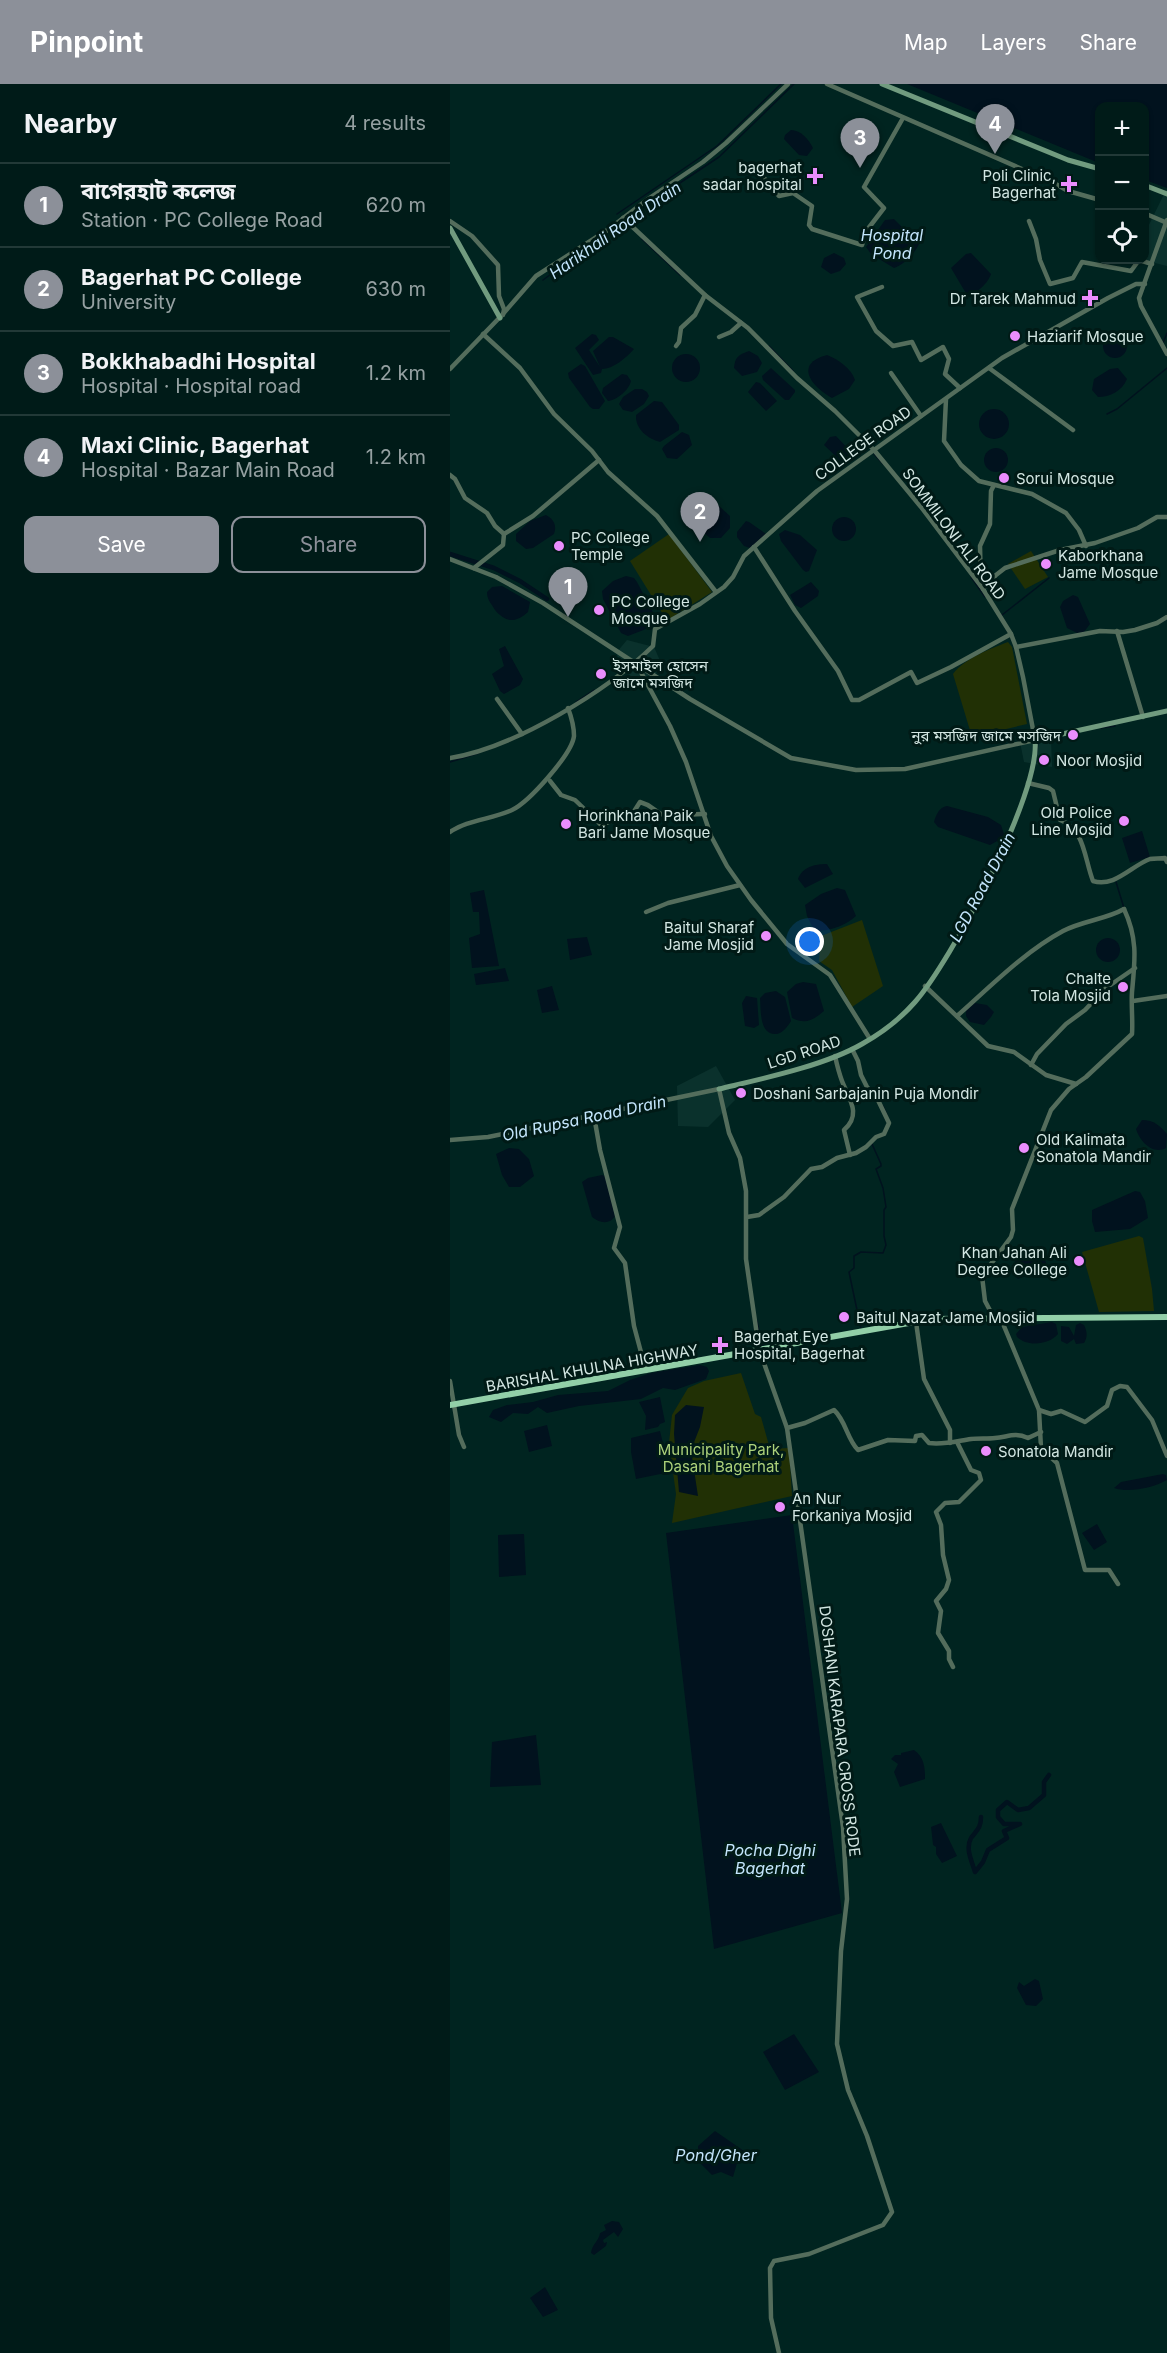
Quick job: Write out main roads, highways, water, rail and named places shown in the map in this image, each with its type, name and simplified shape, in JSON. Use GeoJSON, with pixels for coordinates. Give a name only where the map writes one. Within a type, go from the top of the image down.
{"type":"FeatureCollection","features":[{"type":"Feature","properties":{"kind":"highway","name":"BARISHAL KHULNA HIGHWAY"},"geometry":{"type":"LineString","coordinates":[[451,1405],[931,1319],[1167,1317]]}},
{"type":"Feature","properties":{"kind":"main road"},"geometry":{"type":"LineString","coordinates":[[882,84],[1068,160],[1095,168]]}},
{"type":"Feature","properties":{"kind":"main road"},"geometry":{"type":"LineString","coordinates":[[1149,187],[1167,194]]}},
{"type":"Feature","properties":{"kind":"main road"},"geometry":{"type":"LineString","coordinates":[[450,228],[501,317]]}},
{"type":"Feature","properties":{"kind":"main road","name":"LGD ROAD"},"geometry":{"type":"LineString","coordinates":[[719,1089],[767,1078],[852,1049],[870,1039],[915,1002],[953,946],[1020,813],[1035,754],[1035,740],[1167,711]]}},
{"type":"Feature","properties":{"kind":"water"},"geometry":{"type":"Polygon","coordinates":[[[907,84],[1167,84],[1167,188],[1149,181],[1149,102],[1095,102],[1095,161],[907,84]]]}},
{"type":"Feature","properties":{"kind":"water"},"geometry":{"type":"Polygon","coordinates":[[[791,130],[801,134],[813,148],[807,156],[799,155],[784,139],[791,130]]]}},
{"type":"Feature","properties":{"kind":"water","name":"Hospital Pond"},"geometry":{"type":"Polygon","coordinates":[[[894,219],[919,244],[909,258],[894,268],[871,254],[866,247],[885,220],[894,219]]]}},
{"type":"Feature","properties":{"kind":"water"},"geometry":{"type":"Polygon","coordinates":[[[834,253],[844,258],[846,264],[840,271],[831,274],[821,267],[824,258],[834,253]]]}},
{"type":"Feature","properties":{"kind":"water"},"geometry":{"type":"Polygon","coordinates":[[[971,253],[991,274],[982,288],[967,295],[951,268],[966,254],[971,253]]]}},
{"type":"Feature","properties":{"kind":"water"},"geometry":{"type":"Polygon","coordinates":[[[592,334],[596,335],[599,340],[589,350],[600,367],[593,351],[609,337],[634,349],[619,362],[593,375],[575,348],[592,334]]]}},
{"type":"Feature","properties":{"kind":"water"},"geometry":{"type":"Polygon","coordinates":[[[1115,334],[1120,335],[1126,341],[1126,351],[1120,357],[1115,358],[1110,357],[1104,351],[1103,346],[1104,341],[1110,335],[1115,334]]]}},
{"type":"Feature","properties":{"kind":"water"},"geometry":{"type":"Polygon","coordinates":[[[749,351],[758,356],[762,363],[757,372],[742,376],[734,368],[735,361],[740,355],[749,351]]]}},
{"type":"Feature","properties":{"kind":"water"},"geometry":{"type":"Polygon","coordinates":[[[686,354],[696,358],[700,368],[696,378],[686,382],[676,378],[672,368],[676,358],[686,354]]]}},
{"type":"Feature","properties":{"kind":"water"},"geometry":{"type":"Polygon","coordinates":[[[827,355],[844,365],[855,380],[849,389],[832,398],[818,388],[809,376],[808,370],[817,359],[827,355]]]}},
{"type":"Feature","properties":{"kind":"water"},"geometry":{"type":"Polygon","coordinates":[[[581,364],[585,366],[605,401],[599,409],[590,407],[569,378],[568,373],[581,364]]]}},
{"type":"Feature","properties":{"kind":"water"},"geometry":{"type":"Polygon","coordinates":[[[771,368],[795,390],[789,400],[785,400],[763,380],[762,376],[771,368]]]}},
{"type":"Feature","properties":{"kind":"water"},"geometry":{"type":"Polygon","coordinates":[[[1118,368],[1127,379],[1125,383],[1115,392],[1098,397],[1092,390],[1094,379],[1110,369],[1118,368]]]}},
{"type":"Feature","properties":{"kind":"water"},"geometry":{"type":"Polygon","coordinates":[[[622,374],[627,375],[631,381],[630,384],[619,397],[608,401],[602,393],[603,388],[622,374]]]}},
{"type":"Feature","properties":{"kind":"water"},"geometry":{"type":"Polygon","coordinates":[[[756,382],[760,383],[777,401],[766,411],[748,392],[756,382]]]}},
{"type":"Feature","properties":{"kind":"water"},"geometry":{"type":"Polygon","coordinates":[[[635,389],[642,389],[649,396],[644,404],[632,412],[623,410],[619,404],[623,397],[635,389]]]}},
{"type":"Feature","properties":{"kind":"water"},"geometry":{"type":"Polygon","coordinates":[[[654,401],[662,402],[679,425],[679,430],[660,442],[643,433],[636,420],[636,415],[654,401]]]}},
{"type":"Feature","properties":{"kind":"water"},"geometry":{"type":"Polygon","coordinates":[[[994,409],[1004,414],[1009,424],[1004,434],[994,439],[984,434],[979,424],[984,414],[994,409]]]}},
{"type":"Feature","properties":{"kind":"water"},"geometry":{"type":"Polygon","coordinates":[[[682,432],[689,435],[692,445],[677,459],[667,458],[662,449],[682,432]]]}},
{"type":"Feature","properties":{"kind":"water"},"geometry":{"type":"Polygon","coordinates":[[[836,436],[851,452],[842,462],[824,445],[830,437],[836,436]]]}},
{"type":"Feature","properties":{"kind":"water"},"geometry":{"type":"Polygon","coordinates":[[[996,448],[1004,452],[1008,460],[1004,468],[996,472],[988,468],[984,460],[988,452],[996,448]]]}},
{"type":"Feature","properties":{"kind":"water"},"geometry":{"type":"Polygon","coordinates":[[[708,496],[730,516],[730,528],[721,538],[710,538],[697,526],[692,517],[691,512],[695,501],[708,496]]]}},
{"type":"Feature","properties":{"kind":"water"},"geometry":{"type":"Polygon","coordinates":[[[546,515],[554,523],[554,534],[533,548],[526,549],[516,541],[516,534],[530,521],[546,515]]]}},
{"type":"Feature","properties":{"kind":"water"},"geometry":{"type":"Polygon","coordinates":[[[844,517],[849,518],[855,524],[855,534],[849,540],[844,541],[839,540],[833,534],[832,529],[833,524],[839,518],[844,517]]]}},
{"type":"Feature","properties":{"kind":"water"},"geometry":{"type":"Polygon","coordinates":[[[746,521],[766,534],[750,548],[744,546],[737,537],[737,532],[746,521]]]}},
{"type":"Feature","properties":{"kind":"water"},"geometry":{"type":"Polygon","coordinates":[[[785,530],[800,535],[817,550],[809,571],[803,570],[781,541],[779,534],[785,530]]]}},
{"type":"Feature","properties":{"kind":"water"},"geometry":{"type":"Polygon","coordinates":[[[626,576],[634,578],[637,582],[656,618],[646,629],[628,636],[621,633],[603,599],[602,591],[613,581],[626,576]]]}},
{"type":"Feature","properties":{"kind":"water"},"geometry":{"type":"Polygon","coordinates":[[[811,582],[819,591],[818,596],[801,608],[795,605],[790,595],[811,582]]]}},
{"type":"Feature","properties":{"kind":"water"},"geometry":{"type":"Polygon","coordinates":[[[502,586],[530,602],[528,612],[511,620],[495,610],[487,592],[492,587],[502,586]]]}},
{"type":"Feature","properties":{"kind":"water"},"geometry":{"type":"Polygon","coordinates":[[[1073,595],[1078,597],[1090,624],[1084,632],[1077,633],[1067,628],[1060,607],[1063,601],[1073,595]]]}},
{"type":"Feature","properties":{"kind":"water"},"geometry":{"type":"Polygon","coordinates":[[[505,646],[523,679],[520,685],[504,694],[500,691],[492,674],[504,666],[499,649],[505,646]]]}},
{"type":"Feature","properties":{"kind":"water"},"geometry":{"type":"Polygon","coordinates":[[[947,806],[988,817],[1001,825],[1004,834],[990,845],[938,827],[934,822],[936,817],[940,810],[947,806]]]}},
{"type":"Feature","properties":{"kind":"water"},"geometry":{"type":"Polygon","coordinates":[[[1142,831],[1150,857],[1130,863],[1122,838],[1142,831]]]}},
{"type":"Feature","properties":{"kind":"water"},"geometry":{"type":"Polygon","coordinates":[[[827,864],[833,874],[805,888],[798,879],[810,867],[827,864]]]}},
{"type":"Feature","properties":{"kind":"water"},"geometry":{"type":"Polygon","coordinates":[[[837,888],[845,890],[856,916],[836,927],[814,930],[807,916],[805,905],[821,894],[837,888]]]}},
{"type":"Feature","properties":{"kind":"water"},"geometry":{"type":"Polygon","coordinates":[[[484,890],[499,966],[472,968],[469,938],[480,934],[479,912],[473,912],[470,893],[484,890]]]}},
{"type":"Feature","properties":{"kind":"water"},"geometry":{"type":"Polygon","coordinates":[[[587,937],[592,955],[570,960],[567,939],[587,937]]]}},
{"type":"Feature","properties":{"kind":"water"},"geometry":{"type":"Polygon","coordinates":[[[1108,938],[1117,941],[1120,950],[1117,959],[1108,962],[1099,959],[1096,950],[1099,941],[1108,938]]]}},
{"type":"Feature","properties":{"kind":"water"},"geometry":{"type":"Polygon","coordinates":[[[505,968],[509,981],[476,985],[474,974],[505,968]]]}},
{"type":"Feature","properties":{"kind":"water"},"geometry":{"type":"Polygon","coordinates":[[[803,982],[816,984],[824,1011],[813,1019],[805,1021],[792,1018],[787,992],[796,984],[803,982]]]}},
{"type":"Feature","properties":{"kind":"water"},"geometry":{"type":"Polygon","coordinates":[[[552,986],[559,1010],[542,1013],[537,990],[552,986]]]}},
{"type":"Feature","properties":{"kind":"water"},"geometry":{"type":"Polygon","coordinates":[[[776,991],[785,997],[791,1021],[783,1031],[771,1034],[762,1021],[760,998],[765,993],[776,991]]]}},
{"type":"Feature","properties":{"kind":"water"},"geometry":{"type":"Polygon","coordinates":[[[746,996],[757,998],[759,1025],[754,1028],[745,1026],[742,1003],[746,996]]]}},
{"type":"Feature","properties":{"kind":"water"},"geometry":{"type":"Polygon","coordinates":[[[975,1003],[987,1005],[994,1012],[984,1025],[970,1022],[966,1016],[966,1011],[975,1003]]]}},
{"type":"Feature","properties":{"kind":"water"},"geometry":{"type":"Polygon","coordinates":[[[1142,1120],[1150,1121],[1162,1128],[1167,1134],[1166,1148],[1156,1150],[1144,1143],[1136,1129],[1142,1120]]]}},
{"type":"Feature","properties":{"kind":"water"},"geometry":{"type":"Polygon","coordinates":[[[509,1148],[519,1149],[529,1159],[534,1176],[520,1187],[509,1187],[502,1175],[496,1154],[509,1148]]]}},
{"type":"Feature","properties":{"kind":"water"},"geometry":{"type":"Polygon","coordinates":[[[605,1176],[615,1216],[610,1221],[604,1222],[592,1217],[582,1182],[605,1176]]]}},
{"type":"Feature","properties":{"kind":"water"},"geometry":{"type":"Polygon","coordinates":[[[1135,1191],[1140,1192],[1145,1201],[1148,1218],[1130,1229],[1095,1232],[1092,1210],[1135,1191]]]}},
{"type":"Feature","properties":{"kind":"water"},"geometry":{"type":"Polygon","coordinates":[[[1024,1253],[1038,1253],[1046,1262],[1046,1267],[1037,1273],[1018,1279],[1012,1273],[1013,1267],[1024,1253]]]}},
{"type":"Feature","properties":{"kind":"water"},"geometry":{"type":"Polygon","coordinates":[[[1052,1322],[1056,1324],[1058,1334],[1049,1341],[1032,1343],[1017,1337],[1016,1334],[1022,1327],[1052,1322]]]}},
{"type":"Feature","properties":{"kind":"water"},"geometry":{"type":"Polygon","coordinates":[[[1080,1323],[1084,1325],[1086,1332],[1084,1343],[1076,1344],[1074,1339],[1067,1344],[1061,1341],[1061,1326],[1069,1327],[1074,1336],[1076,1325],[1080,1323]]]}},
{"type":"Feature","properties":{"kind":"water"},"geometry":{"type":"Polygon","coordinates":[[[700,1365],[707,1367],[709,1371],[706,1379],[675,1390],[663,1388],[641,1399],[579,1406],[547,1413],[538,1407],[528,1414],[513,1413],[501,1422],[489,1417],[493,1410],[507,1405],[533,1402],[558,1395],[608,1391],[651,1373],[700,1365]]]}},
{"type":"Feature","properties":{"kind":"water"},"geometry":{"type":"Polygon","coordinates":[[[660,1397],[665,1422],[658,1427],[645,1430],[646,1416],[639,1402],[660,1397]]]}},
{"type":"Feature","properties":{"kind":"water"},"geometry":{"type":"Polygon","coordinates":[[[686,1405],[704,1407],[700,1427],[691,1450],[698,1496],[679,1492],[674,1434],[675,1415],[686,1405]]]}},
{"type":"Feature","properties":{"kind":"water"},"geometry":{"type":"Polygon","coordinates":[[[547,1425],[552,1446],[529,1452],[524,1431],[547,1425]]]}},
{"type":"Feature","properties":{"kind":"water"},"geometry":{"type":"Polygon","coordinates":[[[660,1431],[670,1472],[636,1479],[631,1438],[660,1431]]]}},
{"type":"Feature","properties":{"kind":"water"},"geometry":{"type":"Polygon","coordinates":[[[1166,1475],[1167,1480],[1148,1487],[1134,1490],[1114,1488],[1121,1482],[1166,1475]]]}},
{"type":"Feature","properties":{"kind":"water","name":"Pocha Dighi Bagerhat"},"geometry":{"type":"Polygon","coordinates":[[[792,1515],[842,1913],[714,1949],[666,1533],[792,1515]]]}},
{"type":"Feature","properties":{"kind":"water"},"geometry":{"type":"Polygon","coordinates":[[[1097,1524],[1107,1542],[1094,1550],[1082,1533],[1097,1524]]]}},
{"type":"Feature","properties":{"kind":"water"},"geometry":{"type":"Polygon","coordinates":[[[524,1534],[526,1575],[499,1577],[498,1535],[524,1534]]]}},
{"type":"Feature","properties":{"kind":"water"},"geometry":{"type":"Polygon","coordinates":[[[536,1735],[541,1785],[490,1787],[492,1742],[536,1735]]]}},
{"type":"Feature","properties":{"kind":"water"},"geometry":{"type":"Polygon","coordinates":[[[914,1750],[923,1763],[925,1779],[900,1787],[894,1772],[898,1764],[891,1759],[895,1755],[914,1750]]]}},
{"type":"Feature","properties":{"kind":"water"},"geometry":{"type":"Polygon","coordinates":[[[941,1823],[957,1856],[942,1863],[933,1845],[931,1827],[941,1823]]]}},
{"type":"Feature","properties":{"kind":"water"},"geometry":{"type":"Polygon","coordinates":[[[1035,1979],[1039,1981],[1043,1999],[1036,2006],[1026,2005],[1017,1988],[1019,1982],[1024,1986],[1035,1979]]]}},
{"type":"Feature","properties":{"kind":"water"},"geometry":{"type":"Polygon","coordinates":[[[794,2034],[819,2072],[785,2090],[763,2052],[794,2034]]]}},
{"type":"Feature","properties":{"kind":"water","name":"Pond/Gher"},"geometry":{"type":"Polygon","coordinates":[[[715,2131],[744,2151],[739,2156],[733,2177],[721,2172],[712,2175],[698,2161],[698,2146],[715,2131]]]}},
{"type":"Feature","properties":{"kind":"water"},"geometry":{"type":"Polygon","coordinates":[[[612,2221],[619,2222],[623,2229],[618,2237],[614,2232],[603,2240],[604,2243],[607,2242],[606,2246],[594,2255],[591,2253],[600,2233],[606,2230],[604,2225],[612,2221]]]}},
{"type":"Feature","properties":{"kind":"water"},"geometry":{"type":"Polygon","coordinates":[[[545,2287],[558,2310],[543,2317],[530,2298],[545,2287]]]}},
{"type":"Feature","properties":{"kind":"waterway","name":"Harikhali Road Drain"},"geometry":{"type":"LineString","coordinates":[[617,214],[717,146],[781,84]]}},
{"type":"Feature","properties":{"kind":"waterway","name":"Harikhali Road Drain"},"geometry":{"type":"LineString","coordinates":[[627,218],[719,157],[794,84]]}},
{"type":"Feature","properties":{"kind":"waterway","name":"Harikhali Road Drain"},"geometry":{"type":"LineString","coordinates":[[543,280],[608,232]]}},
{"type":"Feature","properties":{"kind":"waterway"},"geometry":{"type":"LineString","coordinates":[[642,239],[680,275]]}},
{"type":"Feature","properties":{"kind":"waterway"},"geometry":{"type":"LineString","coordinates":[[1163,343],[1167,333]]}},
{"type":"Feature","properties":{"kind":"waterway"},"geometry":{"type":"LineString","coordinates":[[769,346],[793,371]]}},
{"type":"Feature","properties":{"kind":"waterway"},"geometry":{"type":"LineString","coordinates":[[1107,414],[1117,409],[1167,368]]}},
{"type":"Feature","properties":{"kind":"waterway"},"geometry":{"type":"LineString","coordinates":[[874,454],[883,464]]}},
{"type":"Feature","properties":{"kind":"waterway"},"geometry":{"type":"LineString","coordinates":[[450,554],[494,568],[520,581],[547,599]]}},
{"type":"Feature","properties":{"kind":"waterway"},"geometry":{"type":"LineString","coordinates":[[971,577],[985,597]]}},
{"type":"Feature","properties":{"kind":"waterway"},"geometry":{"type":"LineString","coordinates":[[1002,615],[1049,578]]}},
{"type":"Feature","properties":{"kind":"waterway"},"geometry":{"type":"LineString","coordinates":[[622,669],[630,663]]}},
{"type":"Feature","properties":{"kind":"waterway"},"geometry":{"type":"LineString","coordinates":[[576,702],[594,690]]}},
{"type":"Feature","properties":{"kind":"waterway"},"geometry":{"type":"LineString","coordinates":[[1101,728],[1115,726]]}},
{"type":"Feature","properties":{"kind":"waterway"},"geometry":{"type":"LineString","coordinates":[[1036,758],[1038,742]]}},
{"type":"Feature","properties":{"kind":"waterway"},"geometry":{"type":"LineString","coordinates":[[450,762],[479,753]]}},
{"type":"Feature","properties":{"kind":"waterway"},"geometry":{"type":"LineString","coordinates":[[1116,882],[1124,908]]}},
{"type":"Feature","properties":{"kind":"waterway"},"geometry":{"type":"LineString","coordinates":[[883,1106],[887,1115]]}},
{"type":"Feature","properties":{"kind":"waterway"},"geometry":{"type":"LineString","coordinates":[[861,1329],[849,1272],[854,1268],[854,1256],[861,1252],[883,1253],[886,1245],[884,1236],[886,1207],[883,1188],[876,1169],[881,1164],[872,1144]]}},
{"type":"Feature","properties":{"kind":"waterway"},"geometry":{"type":"LineString","coordinates":[[757,1321],[762,1346]]}},
{"type":"Feature","properties":{"kind":"waterway"},"geometry":{"type":"LineString","coordinates":[[981,1817],[979,1826],[969,1842],[975,1872],[983,1862],[988,1850],[1007,1838],[1004,1831],[1020,1824],[1004,1824],[998,1817],[998,1810],[1007,1802],[1018,1810],[1029,1808],[1044,1795],[1044,1782],[1049,1775]]}},
{"type":"Feature","properties":{"kind":"place","name":"Maxi Clinic, Bagerhat"},"geometry":{"type":"Point","coordinates":[995,154]}},
{"type":"Feature","properties":{"kind":"place","name":"Bokkhabadhi Hospital"},"geometry":{"type":"Point","coordinates":[860,168]}},
{"type":"Feature","properties":{"kind":"place","name":"bagerhat sadar hospital"},"geometry":{"type":"Point","coordinates":[815,176]}},
{"type":"Feature","properties":{"kind":"place","name":"Poli Clinic, Bagerhat"},"geometry":{"type":"Point","coordinates":[1069,184]}},
{"type":"Feature","properties":{"kind":"place","name":"Dr Tarek Mahmud"},"geometry":{"type":"Point","coordinates":[1090,298]}},
{"type":"Feature","properties":{"kind":"place","name":"Haziarif Mosque"},"geometry":{"type":"Point","coordinates":[1015,336]}},
{"type":"Feature","properties":{"kind":"place","name":"Sorui Mosque"},"geometry":{"type":"Point","coordinates":[1004,478]}},
{"type":"Feature","properties":{"kind":"place","name":"Bagerhat PC College"},"geometry":{"type":"Point","coordinates":[700,542]}},
{"type":"Feature","properties":{"kind":"place","name":"PC College Temple"},"geometry":{"type":"Point","coordinates":[559,546]}},
{"type":"Feature","properties":{"kind":"place","name":"Kaborkhana Jame Mosque"},"geometry":{"type":"Point","coordinates":[1046,564]}},
{"type":"Feature","properties":{"kind":"place","name":"PC College Mosque"},"geometry":{"type":"Point","coordinates":[599,610]}},
{"type":"Feature","properties":{"kind":"place","name":"বাগেরহাট কলেজ"},"geometry":{"type":"Point","coordinates":[568,617]}},
{"type":"Feature","properties":{"kind":"place","name":"ইসমাইল হোসেন জামে মসজিদ"},"geometry":{"type":"Point","coordinates":[601,674]}},
{"type":"Feature","properties":{"kind":"place","name":"নুর মসজিদ জামে মসজিদ"},"geometry":{"type":"Point","coordinates":[1073,735]}},
{"type":"Feature","properties":{"kind":"place","name":"Noor Mosjid"},"geometry":{"type":"Point","coordinates":[1044,760]}},
{"type":"Feature","properties":{"kind":"place","name":"Old Police Line Mosjid"},"geometry":{"type":"Point","coordinates":[1124,821]}},
{"type":"Feature","properties":{"kind":"place","name":"Horinkhana Paik Bari Jame Mosque"},"geometry":{"type":"Point","coordinates":[566,824]}},
{"type":"Feature","properties":{"kind":"place","name":"Baitul Sharaf Jame Mosjid"},"geometry":{"type":"Point","coordinates":[766,936]}},
{"type":"Feature","properties":{"kind":"place","name":"Chalte Tola Mosjid"},"geometry":{"type":"Point","coordinates":[1123,987]}},
{"type":"Feature","properties":{"kind":"place","name":"Doshani Sarbajanin Puja Mondir"},"geometry":{"type":"Point","coordinates":[741,1093]}},
{"type":"Feature","properties":{"kind":"place","name":"Old Kalimata Sonatola Mandir"},"geometry":{"type":"Point","coordinates":[1024,1148]}},
{"type":"Feature","properties":{"kind":"place","name":"Khan Jahan Ali Degree College"},"geometry":{"type":"Point","coordinates":[1079,1261]}},
{"type":"Feature","properties":{"kind":"place","name":"Baitul Nazat Jame Mosjid"},"geometry":{"type":"Point","coordinates":[844,1317]}},
{"type":"Feature","properties":{"kind":"place","name":"Bagerhat Eye Hospital, Bagerhat"},"geometry":{"type":"Point","coordinates":[720,1345]}},
{"type":"Feature","properties":{"kind":"place","name":"Sonatola Mandir"},"geometry":{"type":"Point","coordinates":[986,1451]}},
{"type":"Feature","properties":{"kind":"place","name":"An Nur Forkaniya Mosjid"},"geometry":{"type":"Point","coordinates":[780,1507]}},
{"type":"Feature","properties":{"kind":"water label","name":"LGD Road Drain"},"geometry":{"type":"Point","coordinates":[982,887]}},
{"type":"Feature","properties":{"kind":"water label","name":"Old Rupsa Road Drain"},"geometry":{"type":"Point","coordinates":[584,1118]}},
{"type":"Feature","properties":{"kind":"park label","name":"Municipality Park, Dasani Bagerhat"},"geometry":{"type":"Point","coordinates":[721,1458]}}]}
